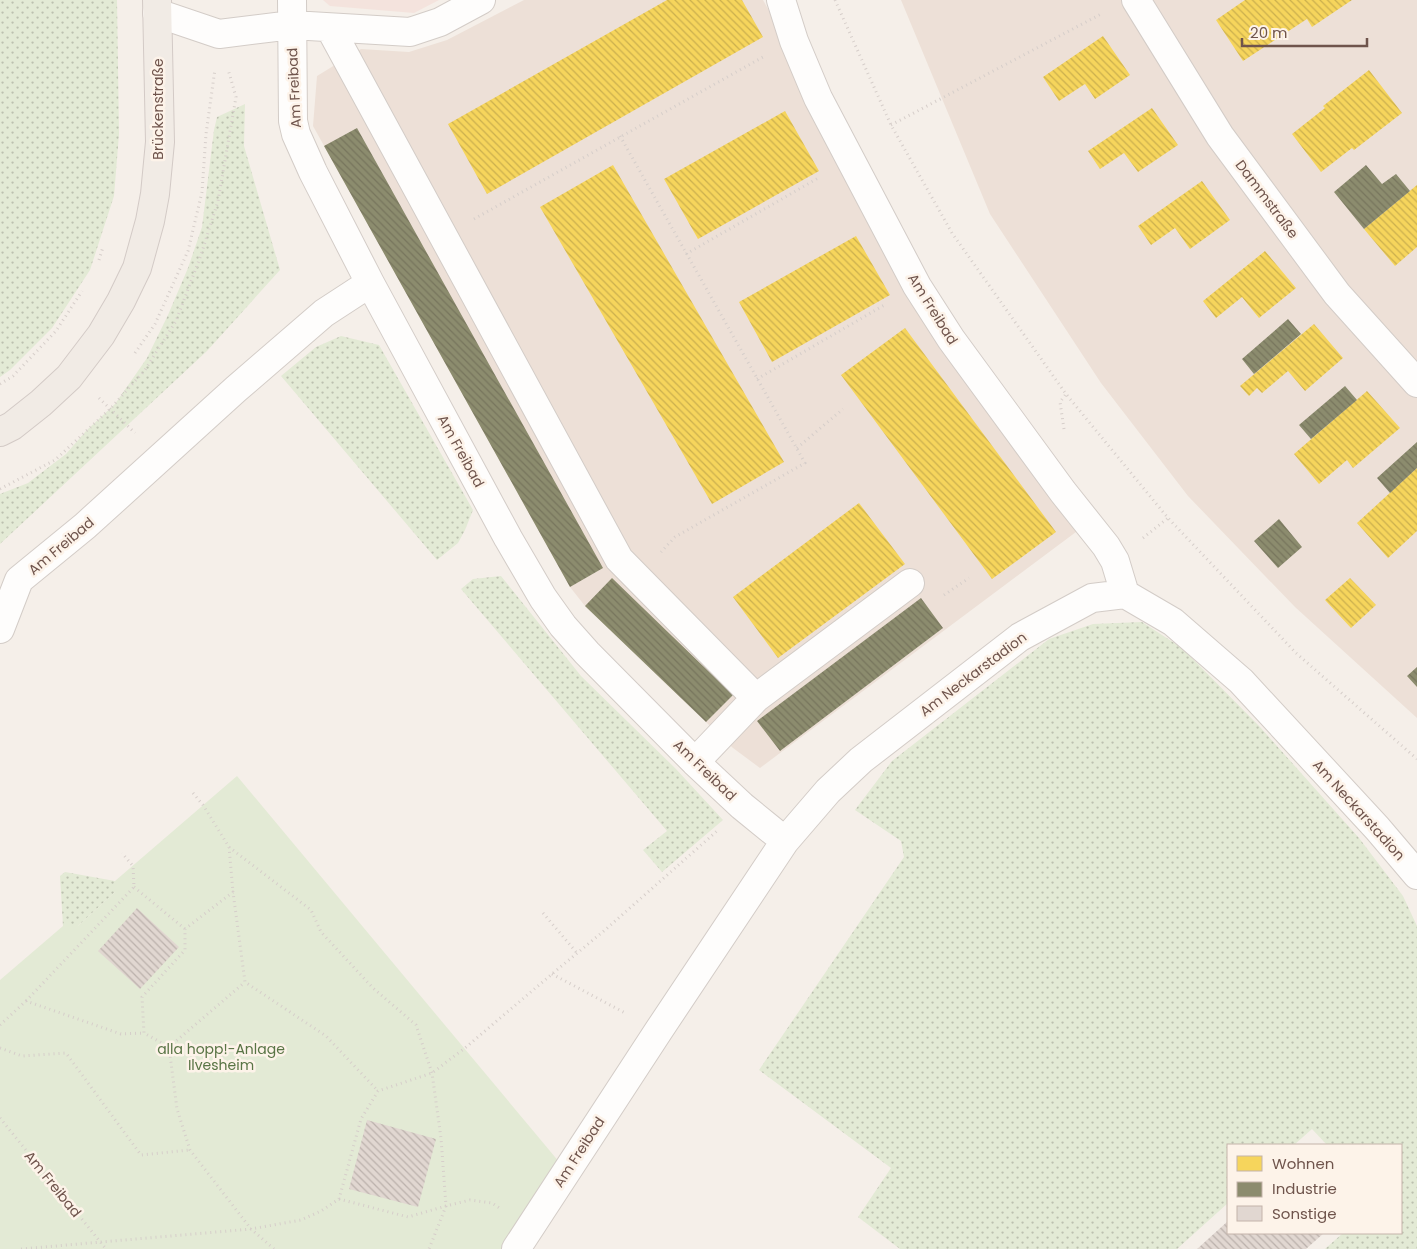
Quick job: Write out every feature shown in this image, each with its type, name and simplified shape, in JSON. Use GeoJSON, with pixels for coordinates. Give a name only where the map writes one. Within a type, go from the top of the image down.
{"type":"FeatureCollection","features":[{"type":"Feature","properties":{"kind":"main road","name":"Brückenstraße"},"geometry":{"type":"LineString","coordinates":[[0,432],[12,426],[41,403],[69,377],[101,335],[121,301],[137,268],[150,221],[155,194],[160,142],[157,6]]}},
{"type":"Feature","properties":{"kind":"street"},"geometry":{"type":"LineString","coordinates":[[157,6],[185,0]]}},
{"type":"Feature","properties":{"kind":"street"},"geometry":{"type":"LineString","coordinates":[[157,6],[219,34],[292,13],[330,28],[410,32],[440,22],[481,0]]}},
{"type":"Feature","properties":{"kind":"street","name":"Am Freibad"},"geometry":{"type":"LineString","coordinates":[[781,0],[794,40],[818,98],[917,286],[951,339],[1063,492],[1106,546],[1115,561],[1125,594]]}},
{"type":"Feature","properties":{"kind":"street","name":"Dammstraße"},"geometry":{"type":"LineString","coordinates":[[1136,0],[1220,136],[1338,294],[1417,383]]}},
{"type":"Feature","properties":{"kind":"street","name":"Am Freibad"},"geometry":{"type":"LineString","coordinates":[[292,13],[293,122],[296,134],[313,172],[370,283],[508,538],[543,598],[563,626],[587,653],[695,762],[742,806],[785,841],[523,1239]]}},
{"type":"Feature","properties":{"kind":"street"},"geometry":{"type":"LineString","coordinates":[[330,28],[619,559],[756,698]]}},
{"type":"Feature","properties":{"kind":"street","name":"Am Freibad"},"geometry":{"type":"LineString","coordinates":[[0,629],[19,580],[85,526],[236,389],[324,313],[370,283]]}},
{"type":"Feature","properties":{"kind":"street"},"geometry":{"type":"LineString","coordinates":[[695,762],[756,698],[910,583]]}},
{"type":"Feature","properties":{"kind":"street","name":"Am Neckarstadion"},"geometry":{"type":"LineString","coordinates":[[785,841],[828,791],[861,760],[1020,637],[1092,598],[1125,594],[1173,622],[1241,681],[1377,828],[1417,875]]}},
{"type":"Feature","properties":{"kind":"path"},"geometry":{"type":"LineString","coordinates":[[835,0],[891,125],[958,241],[1066,394],[1168,518],[1296,653],[1417,759]]}},
{"type":"Feature","properties":{"kind":"path"},"geometry":{"type":"LineString","coordinates":[[891,125],[1111,9]]}},
{"type":"Feature","properties":{"kind":"path"},"geometry":{"type":"LineString","coordinates":[[206,134],[219,34]]}},
{"type":"Feature","properties":{"kind":"path"},"geometry":{"type":"LineString","coordinates":[[219,34],[236,98],[229,137]]}},
{"type":"Feature","properties":{"kind":"path"},"geometry":{"type":"LineString","coordinates":[[444,237],[620,136],[794,40]]}},
{"type":"Feature","properties":{"kind":"path"},"geometry":{"type":"LineString","coordinates":[[620,136],[805,463],[676,537],[637,576]]}},
{"type":"Feature","properties":{"kind":"path"},"geometry":{"type":"LineString","coordinates":[[686,254],[851,159]]}},
{"type":"Feature","properties":{"kind":"path"},"geometry":{"type":"LineString","coordinates":[[97,264],[105,239]]}},
{"type":"Feature","properties":{"kind":"path"},"geometry":{"type":"LineString","coordinates":[[757,379],[917,286]]}},
{"type":"Feature","properties":{"kind":"path"},"geometry":{"type":"LineString","coordinates":[[0,384],[13,376],[56,331],[83,289]]}},
{"type":"Feature","properties":{"kind":"path"},"geometry":{"type":"LineString","coordinates":[[99,398],[135,433]]}},
{"type":"Feature","properties":{"kind":"path"},"geometry":{"type":"LineString","coordinates":[[797,448],[844,409]]}},
{"type":"Feature","properties":{"kind":"path"},"geometry":{"type":"LineString","coordinates":[[1137,542],[1168,518]]}},
{"type":"Feature","properties":{"kind":"path"},"geometry":{"type":"LineString","coordinates":[[193,794],[230,847],[312,910],[321,932],[372,988],[416,1025],[432,1073],[441,1138],[446,1206],[429,1249]]}},
{"type":"Feature","properties":{"kind":"path"},"geometry":{"type":"LineString","coordinates":[[21,1249],[251,1229],[301,1220],[321,1211],[339,1199],[361,1119],[378,1091],[432,1073],[465,1048],[605,930],[710,838],[742,806]]}},
{"type":"Feature","properties":{"kind":"path"},"geometry":{"type":"LineString","coordinates":[[230,847],[233,892],[245,982],[326,1036],[378,1091]]}},
{"type":"Feature","properties":{"kind":"path"},"geometry":{"type":"LineString","coordinates":[[0,1025],[26,1001],[134,887],[133,866],[122,853]]}},
{"type":"Feature","properties":{"kind":"path"},"geometry":{"type":"LineString","coordinates":[[134,887],[185,929]]}},
{"type":"Feature","properties":{"kind":"path"},"geometry":{"type":"LineString","coordinates":[[185,929],[233,892]]}},
{"type":"Feature","properties":{"kind":"path"},"geometry":{"type":"LineString","coordinates":[[543,913],[577,953]]}},
{"type":"Feature","properties":{"kind":"path"},"geometry":{"type":"LineString","coordinates":[[144,1033],[142,996],[185,950],[185,929]]}},
{"type":"Feature","properties":{"kind":"path"},"geometry":{"type":"LineString","coordinates":[[552,974],[659,1030]]}},
{"type":"Feature","properties":{"kind":"path"},"geometry":{"type":"LineString","coordinates":[[170,1047],[245,982]]}},
{"type":"Feature","properties":{"kind":"path"},"geometry":{"type":"LineString","coordinates":[[26,1001],[122,1034],[144,1033],[170,1047]]}},
{"type":"Feature","properties":{"kind":"path"},"geometry":{"type":"LineString","coordinates":[[170,1047],[177,1109],[190,1150],[251,1229],[274,1249]]}},
{"type":"Feature","properties":{"kind":"path"},"geometry":{"type":"LineString","coordinates":[[0,1048],[22,1056],[66,1053],[140,1155],[190,1150]]}},
{"type":"Feature","properties":{"kind":"path","name":"Am Freibad"},"geometry":{"type":"LineString","coordinates":[[0,1118],[106,1249]]}},
{"type":"Feature","properties":{"kind":"path"},"geometry":{"type":"LineString","coordinates":[[339,1199],[408,1217],[470,1200],[492,1202],[523,1239]]}},
{"type":"Feature","properties":{"kind":"shaded area"},"geometry":{"type":"Polygon","coordinates":[[[323,0],[439,0],[414,13],[330,6],[323,0]]]}},
{"type":"Feature","properties":{"kind":"shaded area"},"geometry":{"type":"Polygon","coordinates":[[[524,0],[763,0],[781,32],[786,57],[804,101],[909,301],[1080,529],[760,768],[733,748],[585,606],[570,587],[313,126],[317,76],[361,49],[409,52],[447,40],[524,0]]]}},
{"type":"Feature","properties":{"kind":"shaded area"},"geometry":{"type":"Polygon","coordinates":[[[901,0],[1417,0],[1417,718],[1295,607],[1188,496],[1101,383],[990,214],[901,0]]]}},
{"type":"Feature","properties":{"kind":"green space"},"geometry":{"type":"Polygon","coordinates":[[[0,0],[117,0],[119,134],[114,196],[90,270],[52,328],[10,370],[0,377],[0,0]]]}},
{"type":"Feature","properties":{"kind":"green space"},"geometry":{"type":"Polygon","coordinates":[[[245,104],[244,146],[280,270],[207,351],[0,544],[0,494],[28,483],[66,454],[86,431],[115,404],[147,358],[188,268],[202,227],[217,117],[245,104]]]}},
{"type":"Feature","properties":{"kind":"green space"},"geometry":{"type":"Polygon","coordinates":[[[341,336],[379,345],[473,510],[458,543],[437,560],[281,376],[316,347],[341,336]]]}},
{"type":"Feature","properties":{"kind":"green space"},"geometry":{"type":"Polygon","coordinates":[[[501,576],[581,676],[676,769],[723,820],[662,872],[643,850],[667,831],[461,589],[473,579],[501,576]]]}},
{"type":"Feature","properties":{"kind":"green space"},"geometry":{"type":"Polygon","coordinates":[[[1142,622],[1182,648],[1260,727],[1359,838],[1403,896],[1417,926],[1417,1249],[1325,1249],[1342,1234],[1402,1234],[1402,1144],[1326,1144],[1312,1129],[1295,1144],[1227,1144],[1227,1204],[1177,1249],[900,1249],[858,1217],[891,1168],[759,1070],[904,857],[901,841],[855,810],[892,761],[1049,639],[1093,624],[1142,622]]]}},
{"type":"Feature","properties":{"kind":"green space","name":"alla hopp!-Anlage Ilvesheim"},"geometry":{"type":"Polygon","coordinates":[[[237,776],[560,1163],[504,1249],[0,1249],[0,980],[63,926],[78,926],[115,892],[115,881],[237,776]]]}},
{"type":"Feature","properties":{"kind":"green space"},"geometry":{"type":"Polygon","coordinates":[[[65,872],[115,881],[115,892],[78,926],[63,926],[60,876],[65,872]]]}},
{"type":"Feature","properties":{"kind":"building: Wohnen"},"geometry":{"type":"Polygon","coordinates":[[[667,0],[742,0],[763,37],[487,194],[448,124],[667,0]]]}},
{"type":"Feature","properties":{"kind":"building: Wohnen"},"geometry":{"type":"Polygon","coordinates":[[[1245,0],[1352,0],[1312,27],[1307,19],[1243,61],[1216,20],[1245,0]]]}},
{"type":"Feature","properties":{"kind":"building: Wohnen"},"geometry":{"type":"Polygon","coordinates":[[[1103,36],[1130,75],[1095,99],[1085,84],[1059,101],[1043,77],[1103,36]]]}},
{"type":"Feature","properties":{"kind":"building: Wohnen"},"geometry":{"type":"Polygon","coordinates":[[[1369,70],[1402,113],[1354,150],[1352,148],[1321,172],[1292,134],[1325,108],[1323,106],[1369,70]]]}},
{"type":"Feature","properties":{"kind":"building: Wohnen"},"geometry":{"type":"Polygon","coordinates":[[[1152,108],[1178,145],[1138,172],[1124,153],[1100,169],[1088,151],[1152,108]]]}},
{"type":"Feature","properties":{"kind":"building: Wohnen"},"geometry":{"type":"Polygon","coordinates":[[[785,111],[819,171],[698,239],[664,179],[785,111]]]}},
{"type":"Feature","properties":{"kind":"building: Wohnen"},"geometry":{"type":"Polygon","coordinates":[[[613,165],[784,462],[712,504],[540,207],[613,165]]]}},
{"type":"Feature","properties":{"kind":"building: Wohnen"},"geometry":{"type":"Polygon","coordinates":[[[1202,181],[1230,220],[1190,249],[1175,228],[1151,245],[1138,226],[1202,181]]]}},
{"type":"Feature","properties":{"kind":"building: Wohnen"},"geometry":{"type":"Polygon","coordinates":[[[1417,185],[1417,247],[1395,266],[1364,229],[1417,185]]]}},
{"type":"Feature","properties":{"kind":"building: Wohnen"},"geometry":{"type":"Polygon","coordinates":[[[856,236],[890,295],[772,362],[739,302],[856,236]]]}},
{"type":"Feature","properties":{"kind":"building: Wohnen"},"geometry":{"type":"Polygon","coordinates":[[[1265,251],[1296,288],[1259,318],[1242,297],[1216,318],[1203,301],[1265,251]]]}},
{"type":"Feature","properties":{"kind":"building: Wohnen"},"geometry":{"type":"Polygon","coordinates":[[[1314,324],[1343,358],[1305,391],[1288,371],[1262,393],[1257,388],[1249,396],[1240,386],[1314,324]]]}},
{"type":"Feature","properties":{"kind":"building: Wohnen"},"geometry":{"type":"Polygon","coordinates":[[[905,328],[1056,532],[992,579],[841,375],[905,328]]]}},
{"type":"Feature","properties":{"kind":"building: Wohnen"},"geometry":{"type":"Polygon","coordinates":[[[1367,391],[1400,428],[1353,468],[1347,460],[1319,484],[1294,454],[1367,391]]]}},
{"type":"Feature","properties":{"kind":"building: Wohnen"},"geometry":{"type":"Polygon","coordinates":[[[1417,468],[1417,531],[1388,558],[1357,523],[1417,468]]]}},
{"type":"Feature","properties":{"kind":"building: Wohnen"},"geometry":{"type":"Polygon","coordinates":[[[859,503],[905,564],[778,658],[733,597],[859,503]]]}},
{"type":"Feature","properties":{"kind":"building: Wohnen"},"geometry":{"type":"Polygon","coordinates":[[[1350,578],[1376,605],[1351,628],[1325,600],[1350,578]]]}},
{"type":"Feature","properties":{"kind":"building: Industrie"},"geometry":{"type":"Polygon","coordinates":[[[357,128],[603,568],[570,587],[324,146],[357,128]]]}},
{"type":"Feature","properties":{"kind":"building: Industrie"},"geometry":{"type":"Polygon","coordinates":[[[1366,165],[1382,184],[1396,174],[1410,191],[1364,229],[1334,192],[1366,165]]]}},
{"type":"Feature","properties":{"kind":"building: Industrie"},"geometry":{"type":"Polygon","coordinates":[[[1288,319],[1301,334],[1254,374],[1242,359],[1288,319]]]}},
{"type":"Feature","properties":{"kind":"building: Industrie"},"geometry":{"type":"Polygon","coordinates":[[[1345,386],[1357,400],[1311,439],[1299,425],[1345,386]]]}},
{"type":"Feature","properties":{"kind":"building: Industrie"},"geometry":{"type":"Polygon","coordinates":[[[1417,442],[1417,468],[1390,493],[1377,478],[1417,442]]]}},
{"type":"Feature","properties":{"kind":"building: Industrie"},"geometry":{"type":"Polygon","coordinates":[[[1279,519],[1302,547],[1278,568],[1254,541],[1279,519]]]}},
{"type":"Feature","properties":{"kind":"building: Industrie"},"geometry":{"type":"Polygon","coordinates":[[[612,578],[733,695],[706,722],[585,606],[612,578]]]}},
{"type":"Feature","properties":{"kind":"building: Industrie"},"geometry":{"type":"Polygon","coordinates":[[[921,598],[943,628],[780,751],[757,721],[921,598]]]}},
{"type":"Feature","properties":{"kind":"building: Industrie"},"geometry":{"type":"Polygon","coordinates":[[[1417,667],[1417,687],[1407,676],[1417,667]]]}},
{"type":"Feature","properties":{"kind":"building: Sonstige"},"geometry":{"type":"Polygon","coordinates":[[[137,908],[179,947],[140,989],[98,951],[137,908]]]}},
{"type":"Feature","properties":{"kind":"building: Sonstige"},"geometry":{"type":"Polygon","coordinates":[[[367,1120],[436,1139],[418,1207],[349,1189],[367,1120]]]}},
{"type":"Feature","properties":{"kind":"building: Sonstige"},"geometry":{"type":"Polygon","coordinates":[[[1227,1222],[1227,1234],[1323,1234],[1306,1249],[1197,1249],[1227,1222]]]}}]}
